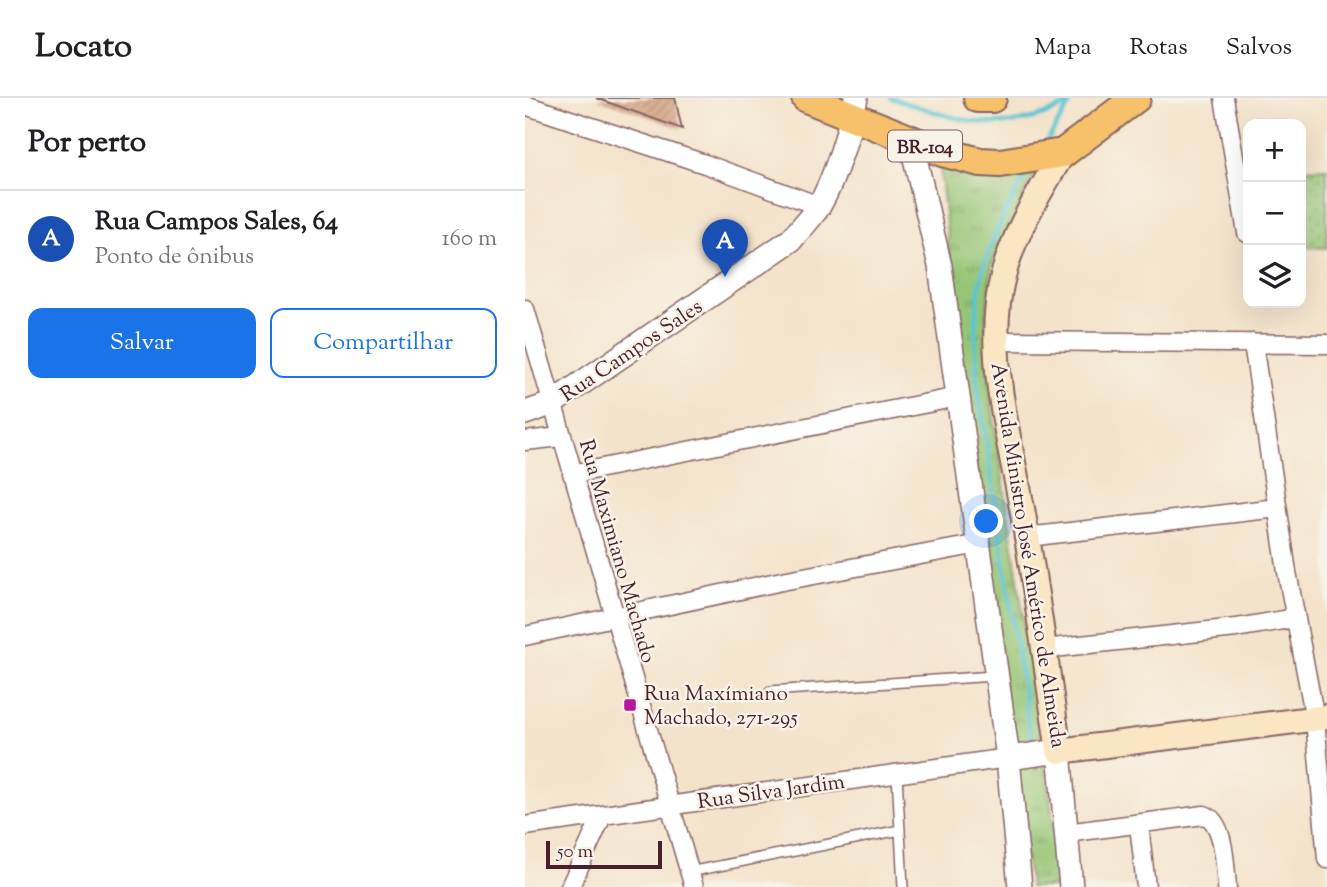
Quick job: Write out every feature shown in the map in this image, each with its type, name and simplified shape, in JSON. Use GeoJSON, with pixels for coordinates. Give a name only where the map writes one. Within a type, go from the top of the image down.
{"type":"FeatureCollection","features":[{"type":"Feature","properties":{"kind":"main road","name":"BR-104"},"geometry":{"type":"LineString","coordinates":[[806,98],[854,107],[911,141],[959,157],[1000,163],[1063,153],[1136,98]]}},
{"type":"Feature","properties":{"kind":"main road"},"geometry":{"type":"LineString","coordinates":[[978,98],[992,98]]}},
{"type":"Feature","properties":{"kind":"main road","name":"Avenida Ministro José Américo de Almeida"},"geometry":{"type":"LineString","coordinates":[[1055,752],[1044,649],[999,382],[998,303],[1006,265],[1021,227],[1063,153]]}},
{"type":"Feature","properties":{"kind":"main road"},"geometry":{"type":"LineString","coordinates":[[1055,752],[1321,718]]}},
{"type":"Feature","properties":{"kind":"street"},"geometry":{"type":"LineString","coordinates":[[1224,98],[1243,210]]}},
{"type":"Feature","properties":{"kind":"street"},"geometry":{"type":"LineString","coordinates":[[525,105],[705,164],[819,206]]}},
{"type":"Feature","properties":{"kind":"street","name":"Rua Campos Sales"},"geometry":{"type":"LineString","coordinates":[[525,413],[551,404],[792,240],[819,206],[854,107]]}},
{"type":"Feature","properties":{"kind":"street"},"geometry":{"type":"LineString","coordinates":[[911,141],[940,266],[996,676],[1012,758],[1020,887]]}},
{"type":"Feature","properties":{"kind":"street","name":"Rua Maximiano Machado"},"geometry":{"type":"LineString","coordinates":[[525,309],[691,880]]}},
{"type":"Feature","properties":{"kind":"street"},"geometry":{"type":"LineString","coordinates":[[998,341],[1327,344]]}},
{"type":"Feature","properties":{"kind":"street"},"geometry":{"type":"LineString","coordinates":[[1253,343],[1295,618],[1321,718],[1327,859]]}},
{"type":"Feature","properties":{"kind":"street"},"geometry":{"type":"LineString","coordinates":[[572,474],[958,397]]}},
{"type":"Feature","properties":{"kind":"street"},"geometry":{"type":"LineString","coordinates":[[525,441],[561,438]]}},
{"type":"Feature","properties":{"kind":"street"},"geometry":{"type":"LineString","coordinates":[[1027,537],[1277,508]]}},
{"type":"Feature","properties":{"kind":"street"},"geometry":{"type":"LineString","coordinates":[[525,636],[782,581],[979,544]]}},
{"type":"Feature","properties":{"kind":"street"},"geometry":{"type":"LineString","coordinates":[[1044,649],[1236,628],[1295,618]]}},
{"type":"Feature","properties":{"kind":"street"},"geometry":{"type":"LineString","coordinates":[[1012,758],[1055,752]]}},
{"type":"Feature","properties":{"kind":"street","name":"Avenida Ministro José Américo de Almeida"},"geometry":{"type":"LineString","coordinates":[[1055,752],[1071,887]]}},
{"type":"Feature","properties":{"kind":"street","name":"Rua Silva Jardim"},"geometry":{"type":"LineString","coordinates":[[525,826],[1012,758]]}},
{"type":"Feature","properties":{"kind":"street"},"geometry":{"type":"LineString","coordinates":[[570,887],[602,816]]}},
{"type":"Feature","properties":{"kind":"street"},"geometry":{"type":"LineString","coordinates":[[1066,833],[1209,816],[1220,837],[1227,887]]}},
{"type":"Feature","properties":{"kind":"street"},"geometry":{"type":"LineString","coordinates":[[1139,824],[1146,887]]}},
{"type":"Feature","properties":{"kind":"lane"},"geometry":{"type":"LineString","coordinates":[[770,691],[996,676]]}},
{"type":"Feature","properties":{"kind":"lane"},"geometry":{"type":"LineString","coordinates":[[897,774],[903,887]]}},
{"type":"Feature","properties":{"kind":"lane"},"geometry":{"type":"LineString","coordinates":[[691,880],[900,830]]}},
{"type":"Feature","properties":{"kind":"green space"},"geometry":{"type":"Polygon","coordinates":[[[939,158],[1037,170],[992,264],[986,322],[990,391],[1051,804],[1057,887],[1030,887],[956,315],[939,158]]]}},
{"type":"Feature","properties":{"kind":"green space"},"geometry":{"type":"Polygon","coordinates":[[[1327,168],[1327,248],[1306,247],[1306,169],[1327,168]]]}},
{"type":"Feature","properties":{"kind":"building"},"geometry":{"type":"Polygon","coordinates":[[[596,98],[675,98],[682,129],[596,98]]]}},
{"type":"Feature","properties":{"kind":"waterway"},"geometry":{"type":"LineString","coordinates":[[891,98],[940,114],[985,123],[1030,119],[1078,98]]}},
{"type":"Feature","properties":{"kind":"waterway"},"geometry":{"type":"LineString","coordinates":[[1044,146],[1071,102]]}},
{"type":"Feature","properties":{"kind":"waterway"},"geometry":{"type":"LineString","coordinates":[[1030,168],[989,249],[979,291],[976,336],[977,381],[1031,740]]}},
{"type":"Feature","properties":{"kind":"place","name":"Rua Campos Sales, 64"},"geometry":{"type":"Point","coordinates":[725,277]}},
{"type":"Feature","properties":{"kind":"place","name":"Rua Maxímiano Machado, 271-295"},"geometry":{"type":"Point","coordinates":[630,705]}}]}
